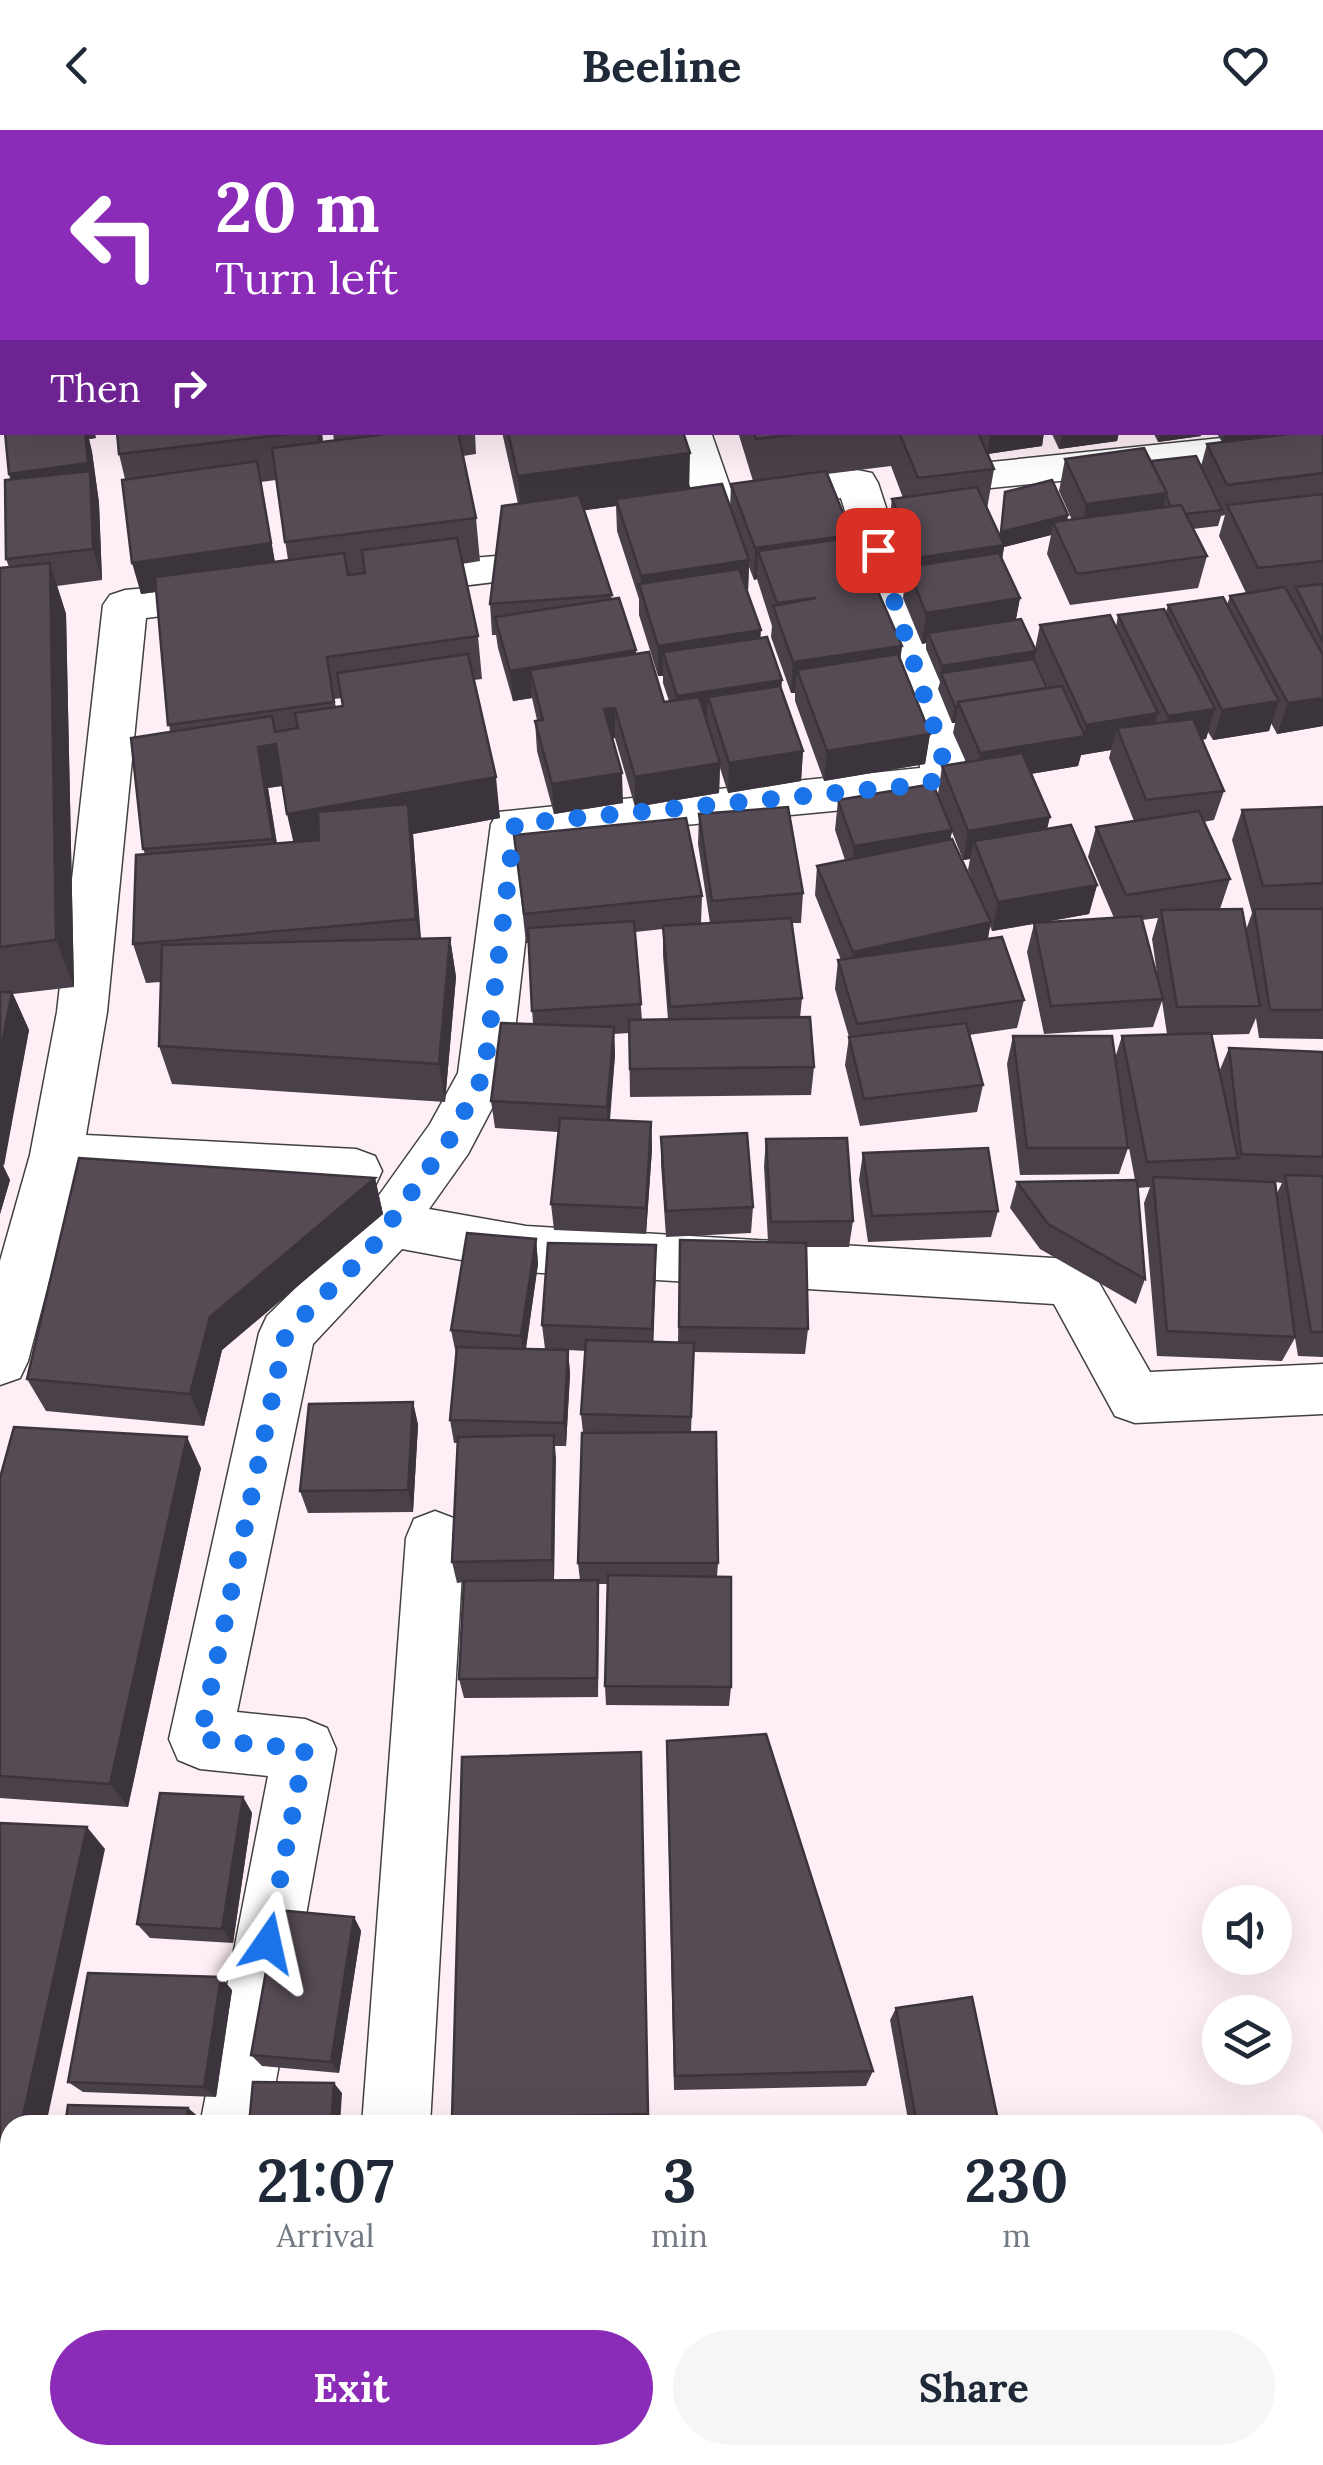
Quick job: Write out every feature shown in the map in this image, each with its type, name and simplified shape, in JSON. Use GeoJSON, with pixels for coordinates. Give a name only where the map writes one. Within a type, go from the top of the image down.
{"type":"FeatureCollection","features":[{"type":"Feature","properties":{"kind":"street"},"geometry":{"type":"LineString","coordinates":[[691,435],[714,501]]}},
{"type":"Feature","properties":{"kind":"street"},"geometry":{"type":"LineString","coordinates":[[981,476],[1323,442]]}},
{"type":"Feature","properties":{"kind":"street"},"geometry":{"type":"LineString","coordinates":[[236,2115],[305,1749],[200,1739],[286,1333],[371,1249],[450,1139],[484,1074],[515,824],[927,784],[943,776],[942,752],[857,483],[656,508]]}},
{"type":"Feature","properties":{"kind":"street"},"geometry":{"type":"LineString","coordinates":[[340,585],[496,570]]}},
{"type":"Feature","properties":{"kind":"street"},"geometry":{"type":"LineString","coordinates":[[0,1361],[56,1155],[82,1012],[125,605],[281,590]]}},
{"type":"Feature","properties":{"kind":"street"},"geometry":{"type":"LineString","coordinates":[[56,1155],[356,1171]]}},
{"type":"Feature","properties":{"kind":"street"},"geometry":{"type":"LineString","coordinates":[[389,1224],[526,1248],[1070,1282],[1135,1398],[1323,1389]]}},
{"type":"Feature","properties":{"kind":"street"},"geometry":{"type":"LineString","coordinates":[[397,2115],[435,1538]]}},
{"type":"Feature","properties":{"kind":"building"},"geometry":{"type":"Polygon","coordinates":[[[5,435],[85,435],[88,463],[9,474],[5,435]]]}},
{"type":"Feature","properties":{"kind":"building"},"geometry":{"type":"Polygon","coordinates":[[[117,435],[279,435],[119,454],[117,435]]]}},
{"type":"Feature","properties":{"kind":"building"},"geometry":{"type":"Polygon","coordinates":[[[379,435],[459,435],[476,518],[285,542],[272,448],[379,435]]]}},
{"type":"Feature","properties":{"kind":"building"},"geometry":{"type":"Polygon","coordinates":[[[509,435],[684,435],[690,453],[518,476],[509,435]]]}},
{"type":"Feature","properties":{"kind":"building"},"geometry":{"type":"Polygon","coordinates":[[[755,435],[789,435],[756,439],[755,435]]]}},
{"type":"Feature","properties":{"kind":"building"},"geometry":{"type":"Polygon","coordinates":[[[900,435],[979,435],[994,469],[918,478],[900,435]]]}},
{"type":"Feature","properties":{"kind":"building"},"geometry":{"type":"Polygon","coordinates":[[[1280,435],[1323,435],[1323,473],[1227,485],[1207,444],[1280,435]]]}},
{"type":"Feature","properties":{"kind":"building"},"geometry":{"type":"Polygon","coordinates":[[[1144,448],[1167,493],[1086,504],[1065,459],[1144,448]]]}},
{"type":"Feature","properties":{"kind":"building"},"geometry":{"type":"Polygon","coordinates":[[[1196,456],[1222,510],[1185,514],[1181,505],[1171,507],[1151,461],[1196,456]]]}},
{"type":"Feature","properties":{"kind":"building"},"geometry":{"type":"Polygon","coordinates":[[[257,461],[271,543],[132,563],[122,480],[257,461]]]}},
{"type":"Feature","properties":{"kind":"building"},"geometry":{"type":"Polygon","coordinates":[[[90,471],[93,549],[6,559],[5,480],[90,471]]]}},
{"type":"Feature","properties":{"kind":"building"},"geometry":{"type":"Polygon","coordinates":[[[826,471],[852,535],[755,548],[731,484],[826,471]]]}},
{"type":"Feature","properties":{"kind":"building"},"geometry":{"type":"Polygon","coordinates":[[[1052,480],[1068,515],[1001,532],[1005,492],[1052,480]]]}},
{"type":"Feature","properties":{"kind":"building"},"geometry":{"type":"Polygon","coordinates":[[[722,484],[749,560],[641,576],[616,499],[722,484]]]}},
{"type":"Feature","properties":{"kind":"building"},"geometry":{"type":"Polygon","coordinates":[[[977,487],[1004,545],[917,558],[892,499],[977,487]]]}},
{"type":"Feature","properties":{"kind":"building"},"geometry":{"type":"Polygon","coordinates":[[[1323,494],[1323,561],[1258,568],[1227,505],[1323,494]]]}},
{"type":"Feature","properties":{"kind":"building"},"geometry":{"type":"Polygon","coordinates":[[[579,495],[612,595],[490,604],[502,506],[579,495]]]}},
{"type":"Feature","properties":{"kind":"building"},"geometry":{"type":"Polygon","coordinates":[[[1181,505],[1207,556],[1077,574],[1053,522],[1181,505]]]}},
{"type":"Feature","properties":{"kind":"building"},"geometry":{"type":"Polygon","coordinates":[[[854,537],[902,646],[793,662],[773,606],[816,598],[777,603],[758,551],[854,537]]]}},
{"type":"Feature","properties":{"kind":"building"},"geometry":{"type":"Polygon","coordinates":[[[457,538],[478,636],[327,657],[334,702],[168,725],[155,577],[344,553],[348,575],[365,573],[362,550],[457,538]]]}},
{"type":"Feature","properties":{"kind":"building"},"geometry":{"type":"Polygon","coordinates":[[[999,553],[1020,598],[926,613],[907,567],[999,553]]]}},
{"type":"Feature","properties":{"kind":"building"},"geometry":{"type":"Polygon","coordinates":[[[50,563],[56,940],[0,947],[0,568],[50,563]]]}},
{"type":"Feature","properties":{"kind":"building"},"geometry":{"type":"Polygon","coordinates":[[[739,569],[761,630],[658,646],[639,584],[739,569]]]}},
{"type":"Feature","properties":{"kind":"building"},"geometry":{"type":"Polygon","coordinates":[[[1323,584],[1323,642],[1296,587],[1323,584]]]}},
{"type":"Feature","properties":{"kind":"building"},"geometry":{"type":"Polygon","coordinates":[[[1285,587],[1323,655],[1323,698],[1288,703],[1230,596],[1285,587]]]}},
{"type":"Feature","properties":{"kind":"building"},"geometry":{"type":"Polygon","coordinates":[[[1223,597],[1279,701],[1222,710],[1168,605],[1223,597]]]}},
{"type":"Feature","properties":{"kind":"building"},"geometry":{"type":"Polygon","coordinates":[[[619,598],[636,650],[510,671],[495,617],[619,598]]]}},
{"type":"Feature","properties":{"kind":"building"},"geometry":{"type":"Polygon","coordinates":[[[1164,609],[1215,709],[1168,716],[1118,615],[1164,609]]]}},
{"type":"Feature","properties":{"kind":"building"},"geometry":{"type":"Polygon","coordinates":[[[1110,615],[1158,713],[1086,725],[1040,625],[1110,615]]]}},
{"type":"Feature","properties":{"kind":"building"},"geometry":{"type":"Polygon","coordinates":[[[1021,619],[1036,651],[942,666],[928,633],[1021,619]]]}},
{"type":"Feature","properties":{"kind":"building"},"geometry":{"type":"Polygon","coordinates":[[[767,637],[782,680],[677,696],[663,652],[767,637]]]}},
{"type":"Feature","properties":{"kind":"building"},"geometry":{"type":"Polygon","coordinates":[[[649,652],[664,702],[699,697],[720,763],[635,777],[615,708],[604,709],[622,773],[552,784],[535,721],[543,720],[530,670],[649,652]]]}},
{"type":"Feature","properties":{"kind":"building"},"geometry":{"type":"Polygon","coordinates":[[[468,654],[496,777],[287,814],[276,744],[258,747],[273,839],[143,849],[131,738],[272,716],[275,732],[298,728],[295,713],[343,706],[337,673],[468,654]]]}},
{"type":"Feature","properties":{"kind":"building"},"geometry":{"type":"Polygon","coordinates":[[[898,654],[930,734],[827,751],[797,670],[898,654]]]}},
{"type":"Feature","properties":{"kind":"building"},"geometry":{"type":"Polygon","coordinates":[[[1034,659],[1047,688],[958,702],[958,707],[941,673],[1034,659]]]}},
{"type":"Feature","properties":{"kind":"building"},"geometry":{"type":"Polygon","coordinates":[[[780,686],[803,751],[729,763],[708,697],[780,686]]]}},
{"type":"Feature","properties":{"kind":"building"},"geometry":{"type":"Polygon","coordinates":[[[1062,686],[1085,736],[980,753],[958,702],[1062,686]]]}},
{"type":"Feature","properties":{"kind":"building"},"geometry":{"type":"Polygon","coordinates":[[[1193,719],[1224,791],[1146,800],[1117,728],[1193,719]]]}},
{"type":"Feature","properties":{"kind":"building"},"geometry":{"type":"Polygon","coordinates":[[[1022,753],[1050,817],[968,831],[942,766],[1022,753]]]}},
{"type":"Feature","properties":{"kind":"building"},"geometry":{"type":"Polygon","coordinates":[[[933,784],[952,830],[854,846],[838,800],[933,784]]]}},
{"type":"Feature","properties":{"kind":"building"},"geometry":{"type":"Polygon","coordinates":[[[408,804],[416,919],[133,944],[136,855],[319,840],[318,812],[408,804]]]}},
{"type":"Feature","properties":{"kind":"building"},"geometry":{"type":"Polygon","coordinates":[[[788,807],[803,893],[712,901],[699,814],[788,807]]]}},
{"type":"Feature","properties":{"kind":"building"},"geometry":{"type":"Polygon","coordinates":[[[1323,807],[1323,883],[1263,886],[1242,810],[1323,807]]]}},
{"type":"Feature","properties":{"kind":"building"},"geometry":{"type":"Polygon","coordinates":[[[1199,811],[1230,879],[1126,895],[1096,827],[1199,811]]]}},
{"type":"Feature","properties":{"kind":"building"},"geometry":{"type":"Polygon","coordinates":[[[686,818],[702,896],[524,914],[514,835],[686,818]]]}},
{"type":"Feature","properties":{"kind":"building"},"geometry":{"type":"Polygon","coordinates":[[[1071,825],[1097,885],[998,902],[974,841],[1071,825]]]}},
{"type":"Feature","properties":{"kind":"building"},"geometry":{"type":"Polygon","coordinates":[[[952,839],[991,922],[853,952],[817,866],[952,839]]]}},
{"type":"Feature","properties":{"kind":"building"},"geometry":{"type":"Polygon","coordinates":[[[1242,909],[1260,1006],[1177,1007],[1161,910],[1242,909]]]}},
{"type":"Feature","properties":{"kind":"building"},"geometry":{"type":"Polygon","coordinates":[[[1254,909],[1323,909],[1323,1010],[1270,1010],[1254,909]]]}},
{"type":"Feature","properties":{"kind":"building"},"geometry":{"type":"Polygon","coordinates":[[[1141,916],[1163,999],[1051,1006],[1034,923],[1141,916]]]}},
{"type":"Feature","properties":{"kind":"building"},"geometry":{"type":"Polygon","coordinates":[[[791,918],[802,998],[670,1007],[663,926],[791,918]]]}},
{"type":"Feature","properties":{"kind":"building"},"geometry":{"type":"Polygon","coordinates":[[[634,921],[641,1004],[532,1011],[528,928],[634,921]]]}},
{"type":"Feature","properties":{"kind":"building"},"geometry":{"type":"Polygon","coordinates":[[[1002,937],[1024,1000],[857,1024],[838,960],[1002,937]]]}},
{"type":"Feature","properties":{"kind":"building"},"geometry":{"type":"Polygon","coordinates":[[[450,938],[439,1064],[159,1046],[162,945],[450,938]]]}},
{"type":"Feature","properties":{"kind":"building"},"geometry":{"type":"Polygon","coordinates":[[[0,992],[12,992],[0,1054],[0,992]]]}},
{"type":"Feature","properties":{"kind":"building"},"geometry":{"type":"Polygon","coordinates":[[[810,1017],[814,1067],[630,1069],[629,1020],[810,1017]]]}},
{"type":"Feature","properties":{"kind":"building"},"geometry":{"type":"Polygon","coordinates":[[[501,1023],[614,1027],[607,1107],[491,1101],[501,1023]]]}},
{"type":"Feature","properties":{"kind":"building"},"geometry":{"type":"Polygon","coordinates":[[[966,1023],[983,1085],[864,1099],[849,1037],[966,1023]]]}},
{"type":"Feature","properties":{"kind":"building"},"geometry":{"type":"Polygon","coordinates":[[[1211,1033],[1238,1158],[1147,1162],[1122,1036],[1211,1033]]]}},
{"type":"Feature","properties":{"kind":"building"},"geometry":{"type":"Polygon","coordinates":[[[1013,1036],[1112,1036],[1128,1148],[1027,1148],[1013,1036]]]}},
{"type":"Feature","properties":{"kind":"building"},"geometry":{"type":"Polygon","coordinates":[[[1229,1048],[1323,1052],[1323,1157],[1241,1154],[1229,1048]]]}},
{"type":"Feature","properties":{"kind":"building"},"geometry":{"type":"Polygon","coordinates":[[[560,1118],[651,1122],[646,1208],[551,1204],[560,1118]]]}},
{"type":"Feature","properties":{"kind":"building"},"geometry":{"type":"Polygon","coordinates":[[[747,1133],[753,1207],[666,1211],[661,1137],[747,1133]]]}},
{"type":"Feature","properties":{"kind":"building"},"geometry":{"type":"Polygon","coordinates":[[[847,1138],[853,1221],[771,1222],[766,1139],[847,1138]]]}},
{"type":"Feature","properties":{"kind":"building"},"geometry":{"type":"Polygon","coordinates":[[[988,1148],[998,1211],[872,1216],[863,1153],[988,1148]]]}},
{"type":"Feature","properties":{"kind":"building"},"geometry":{"type":"Polygon","coordinates":[[[79,1158],[375,1178],[210,1317],[190,1394],[27,1379],[79,1158]]]}},
{"type":"Feature","properties":{"kind":"building"},"geometry":{"type":"Polygon","coordinates":[[[1285,1175],[1323,1176],[1323,1332],[1311,1332],[1285,1175]]]}},
{"type":"Feature","properties":{"kind":"building"},"geometry":{"type":"Polygon","coordinates":[[[1153,1177],[1275,1182],[1295,1337],[1167,1331],[1153,1177]]]}},
{"type":"Feature","properties":{"kind":"building"},"geometry":{"type":"Polygon","coordinates":[[[1137,1180],[1145,1279],[1048,1224],[1017,1182],[1137,1180]]]}},
{"type":"Feature","properties":{"kind":"building"},"geometry":{"type":"Polygon","coordinates":[[[467,1233],[536,1239],[521,1336],[451,1330],[467,1233]]]}},
{"type":"Feature","properties":{"kind":"building"},"geometry":{"type":"Polygon","coordinates":[[[680,1240],[806,1243],[808,1329],[679,1327],[680,1240]]]}},
{"type":"Feature","properties":{"kind":"building"},"geometry":{"type":"Polygon","coordinates":[[[548,1243],[656,1245],[652,1329],[542,1325],[548,1243]]]}},
{"type":"Feature","properties":{"kind":"building"},"geometry":{"type":"Polygon","coordinates":[[[586,1340],[694,1343],[691,1417],[581,1414],[586,1340]]]}},
{"type":"Feature","properties":{"kind":"building"},"geometry":{"type":"Polygon","coordinates":[[[457,1347],[568,1350],[564,1423],[450,1420],[457,1347]]]}},
{"type":"Feature","properties":{"kind":"building"},"geometry":{"type":"Polygon","coordinates":[[[413,1402],[408,1490],[300,1491],[309,1404],[413,1402]]]}},
{"type":"Feature","properties":{"kind":"building"},"geometry":{"type":"Polygon","coordinates":[[[14,1427],[187,1437],[110,1784],[0,1776],[0,1478],[14,1427]]]}},
{"type":"Feature","properties":{"kind":"building"},"geometry":{"type":"Polygon","coordinates":[[[716,1432],[718,1563],[578,1563],[582,1433],[716,1432]]]}},
{"type":"Feature","properties":{"kind":"building"},"geometry":{"type":"Polygon","coordinates":[[[554,1435],[552,1560],[452,1562],[458,1437],[554,1435]]]}},
{"type":"Feature","properties":{"kind":"building"},"geometry":{"type":"Polygon","coordinates":[[[608,1575],[731,1577],[731,1687],[605,1686],[608,1575]]]}},
{"type":"Feature","properties":{"kind":"building"},"geometry":{"type":"Polygon","coordinates":[[[598,1580],[597,1678],[459,1679],[464,1581],[598,1580]]]}},
{"type":"Feature","properties":{"kind":"building"},"geometry":{"type":"Polygon","coordinates":[[[766,1734],[873,2071],[675,2076],[667,1741],[766,1734]]]}},
{"type":"Feature","properties":{"kind":"building"},"geometry":{"type":"Polygon","coordinates":[[[641,1752],[648,2114],[452,2115],[462,1757],[641,1752]]]}},
{"type":"Feature","properties":{"kind":"building"},"geometry":{"type":"Polygon","coordinates":[[[160,1793],[243,1797],[222,1929],[137,1924],[160,1793]]]}},
{"type":"Feature","properties":{"kind":"building"},"geometry":{"type":"Polygon","coordinates":[[[0,1823],[87,1827],[23,2115],[0,2115],[0,1823]]]}},
{"type":"Feature","properties":{"kind":"building"},"geometry":{"type":"Polygon","coordinates":[[[277,1910],[354,1917],[331,2062],[251,2055],[277,1910]]]}},
{"type":"Feature","properties":{"kind":"building"},"geometry":{"type":"Polygon","coordinates":[[[88,1973],[221,1977],[204,2087],[68,2082],[88,1973]]]}},
{"type":"Feature","properties":{"kind":"building"},"geometry":{"type":"Polygon","coordinates":[[[972,1997],[997,2115],[915,2115],[896,2008],[972,1997]]]}},
{"type":"Feature","properties":{"kind":"building"},"geometry":{"type":"Polygon","coordinates":[[[253,2082],[334,2083],[332,2115],[250,2115],[253,2082]]]}},
{"type":"Feature","properties":{"kind":"building"},"geometry":{"type":"Polygon","coordinates":[[[68,2105],[188,2108],[187,2115],[66,2115],[68,2105]]]}},
{"type":"Feature","properties":{"kind":"route"},"geometry":{"type":"LineString","coordinates":[[268,1943],[305,1749],[200,1739],[286,1333],[312,1303],[371,1249],[450,1139],[484,1074],[515,824],[927,784],[943,776],[942,752],[878,550]]}}]}
